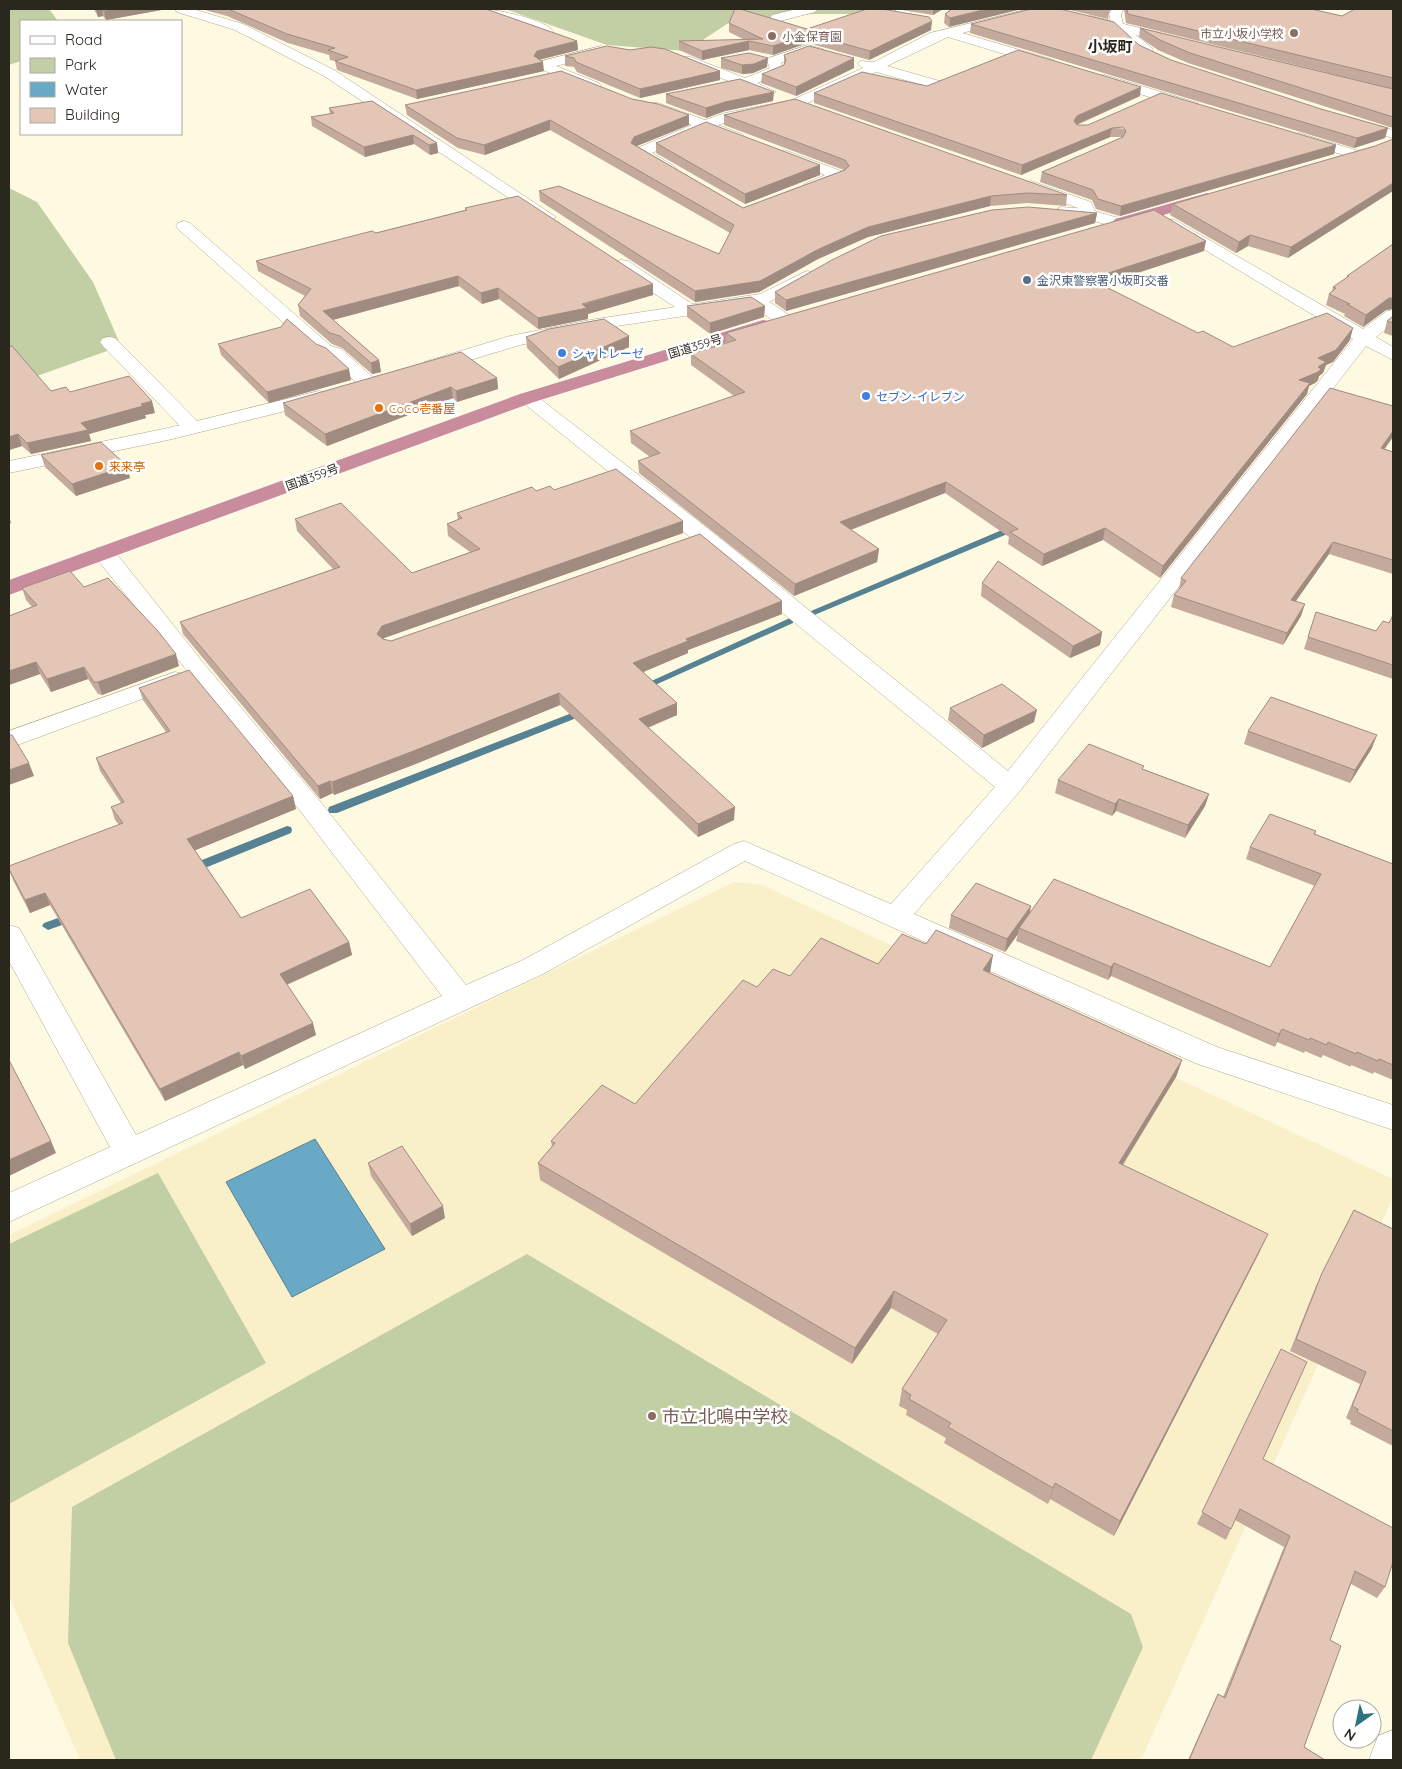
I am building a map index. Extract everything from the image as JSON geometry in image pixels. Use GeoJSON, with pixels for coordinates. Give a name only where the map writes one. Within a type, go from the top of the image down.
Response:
{"type":"FeatureCollection","features":[{"type":"Feature","properties":{"kind":"highway"},"geometry":{"type":"LineString","coordinates":[[1330,163],[1393,141]]}},
{"type":"Feature","properties":{"kind":"highway"},"geometry":{"type":"LineString","coordinates":[[1089,223],[1119,223],[1220,195]]}},
{"type":"Feature","properties":{"kind":"highway","name":"国道359号"},"geometry":{"type":"LineString","coordinates":[[9,588],[527,398],[802,313]]}},
{"type":"Feature","properties":{"kind":"street"},"geometry":{"type":"LineString","coordinates":[[183,9],[239,27],[329,73],[562,225]]}},
{"type":"Feature","properties":{"kind":"street"},"geometry":{"type":"LineString","coordinates":[[481,9],[508,16],[560,37]]}},
{"type":"Feature","properties":{"kind":"street"},"geometry":{"type":"LineString","coordinates":[[776,18],[811,9]]}},
{"type":"Feature","properties":{"kind":"street"},"geometry":{"type":"LineString","coordinates":[[1118,9],[1115,14],[1118,26],[1143,49],[1159,56]]}},
{"type":"Feature","properties":{"kind":"street"},"geometry":{"type":"LineString","coordinates":[[684,177],[640,152],[725,118],[796,103],[844,84],[934,36],[1047,10]]}},
{"type":"Feature","properties":{"kind":"street"},"geometry":{"type":"LineString","coordinates":[[884,11],[906,14]]}},
{"type":"Feature","properties":{"kind":"street"},"geometry":{"type":"LineString","coordinates":[[1081,18],[1194,45]]}},
{"type":"Feature","properties":{"kind":"street"},"geometry":{"type":"LineString","coordinates":[[933,21],[940,30],[1063,67]]}},
{"type":"Feature","properties":{"kind":"street"},"geometry":{"type":"LineString","coordinates":[[577,44],[611,49],[543,65],[604,90]]}},
{"type":"Feature","properties":{"kind":"street"},"geometry":{"type":"LineString","coordinates":[[758,57],[774,61],[808,49],[836,57]]}},
{"type":"Feature","properties":{"kind":"street"},"geometry":{"type":"LineString","coordinates":[[677,55],[700,66],[815,109]]}},
{"type":"Feature","properties":{"kind":"street"},"geometry":{"type":"LineString","coordinates":[[700,66],[725,61]]}},
{"type":"Feature","properties":{"kind":"street"},"geometry":{"type":"LineString","coordinates":[[715,88],[761,78],[777,70],[774,61]]}},
{"type":"Feature","properties":{"kind":"street"},"geometry":{"type":"LineString","coordinates":[[854,62],[938,85]]}},
{"type":"Feature","properties":{"kind":"street"},"geometry":{"type":"LineString","coordinates":[[537,79],[590,68]]}},
{"type":"Feature","properties":{"kind":"street"},"geometry":{"type":"LineString","coordinates":[[1091,75],[1205,109]]}},
{"type":"Feature","properties":{"kind":"street"},"geometry":{"type":"LineString","coordinates":[[1141,103],[1158,95]]}},
{"type":"Feature","properties":{"kind":"street"},"geometry":{"type":"LineString","coordinates":[[667,98],[638,104],[648,104],[750,142]]}},
{"type":"Feature","properties":{"kind":"street"},"geometry":{"type":"LineString","coordinates":[[390,113],[409,108]]}},
{"type":"Feature","properties":{"kind":"street"},"geometry":{"type":"LineString","coordinates":[[1341,120],[1393,134]]}},
{"type":"Feature","properties":{"kind":"street"},"geometry":{"type":"LineString","coordinates":[[1281,132],[1357,155]]}},
{"type":"Feature","properties":{"kind":"street"},"geometry":{"type":"LineString","coordinates":[[768,148],[840,175],[796,192]]}},
{"type":"Feature","properties":{"kind":"street"},"geometry":{"type":"LineString","coordinates":[[1039,175],[1022,182],[1085,205],[1089,223],[1044,212]]}},
{"type":"Feature","properties":{"kind":"street"},"geometry":{"type":"LineString","coordinates":[[1155,213],[1393,355]]}},
{"type":"Feature","properties":{"kind":"street"},"geometry":{"type":"LineString","coordinates":[[9,467],[282,408],[378,381],[318,344],[184,226]]}},
{"type":"Feature","properties":{"kind":"street"},"geometry":{"type":"LineString","coordinates":[[610,257],[692,310]]}},
{"type":"Feature","properties":{"kind":"street"},"geometry":{"type":"LineString","coordinates":[[412,371],[516,340],[590,325],[765,299],[825,265]]}},
{"type":"Feature","properties":{"kind":"street"},"geometry":{"type":"LineString","coordinates":[[756,301],[783,319]]}},
{"type":"Feature","properties":{"kind":"street"},"geometry":{"type":"LineString","coordinates":[[894,918],[1010,786],[1363,338],[1393,315]]}},
{"type":"Feature","properties":{"kind":"street"},"geometry":{"type":"LineString","coordinates":[[109,342],[193,428]]}},
{"type":"Feature","properties":{"kind":"street"},"geometry":{"type":"LineString","coordinates":[[527,398],[693,539],[1010,786]]}},
{"type":"Feature","properties":{"kind":"street"},"geometry":{"type":"LineString","coordinates":[[104,553],[197,670],[310,806],[460,999]]}},
{"type":"Feature","properties":{"kind":"street"},"geometry":{"type":"LineString","coordinates":[[9,740],[197,670]]}},
{"type":"Feature","properties":{"kind":"street"},"geometry":{"type":"LineString","coordinates":[[9,1208],[533,967],[744,850],[1206,1055],[1393,1118]]}},
{"type":"Feature","properties":{"kind":"street"},"geometry":{"type":"LineString","coordinates":[[9,935],[129,1152]]}},
{"type":"Feature","properties":{"kind":"street"},"geometry":{"type":"LineString","coordinates":[[1390,1760],[1393,1751]]}},
{"type":"Feature","properties":{"kind":"shaded area","name":"市立北鳴中学校"},"geometry":{"type":"Polygon","coordinates":[[[734,882],[762,885],[1393,1179],[1393,1197],[1141,1760],[80,1760],[9,1596],[9,1235],[734,882]]]}},
{"type":"Feature","properties":{"kind":"green space"},"geometry":{"type":"Polygon","coordinates":[[[9,9],[49,9],[57,20],[20,20],[20,61],[9,65],[9,9]]]}},
{"type":"Feature","properties":{"kind":"green space"},"geometry":{"type":"Polygon","coordinates":[[[505,9],[865,9],[860,14],[812,14],[730,22],[686,51],[607,45],[505,9]]]}},
{"type":"Feature","properties":{"kind":"green space"},"geometry":{"type":"Polygon","coordinates":[[[9,188],[37,202],[93,282],[121,346],[9,386],[9,188]]]}},
{"type":"Feature","properties":{"kind":"green space"},"geometry":{"type":"Polygon","coordinates":[[[158,1173],[266,1363],[9,1504],[9,1244],[158,1173]]]}},
{"type":"Feature","properties":{"kind":"green space"},"geometry":{"type":"Polygon","coordinates":[[[527,1254],[1131,1614],[1143,1647],[1091,1760],[116,1760],[68,1643],[72,1507],[527,1254]]]}},
{"type":"Feature","properties":{"kind":"water"},"geometry":{"type":"Polygon","coordinates":[[[315,1139],[385,1249],[292,1297],[226,1182],[315,1139]]]}},
{"type":"Feature","properties":{"kind":"building"},"geometry":{"type":"Polygon","coordinates":[[[228,9],[486,9],[577,41],[537,51],[534,56],[543,62],[416,90],[335,61],[348,57],[328,50],[335,48],[287,34],[228,9]]]}},
{"type":"Feature","properties":{"kind":"building"},"geometry":{"type":"Polygon","coordinates":[[[735,9],[807,29],[867,9],[882,9],[929,17],[932,21],[870,51],[809,34],[773,46],[749,41],[702,51],[679,41],[763,39],[729,23],[735,9]]]}},
{"type":"Feature","properties":{"kind":"building"},"geometry":{"type":"Polygon","coordinates":[[[952,9],[987,9],[950,18],[945,14],[952,9]]]}},
{"type":"Feature","properties":{"kind":"building"},"geometry":{"type":"Polygon","coordinates":[[[1031,9],[1060,9],[1114,22],[1139,45],[1171,60],[1321,109],[1388,128],[1357,138],[971,24],[1031,9]]]}},
{"type":"Feature","properties":{"kind":"building"},"geometry":{"type":"Polygon","coordinates":[[[1127,9],[1311,9],[1342,16],[1355,9],[1393,9],[1393,78],[1128,14],[1127,9]]]}},
{"type":"Feature","properties":{"kind":"building"},"geometry":{"type":"Polygon","coordinates":[[[1140,28],[1393,89],[1393,117],[1190,53],[1160,40],[1140,28]]]}},
{"type":"Feature","properties":{"kind":"building"},"geometry":{"type":"Polygon","coordinates":[[[607,46],[630,50],[651,47],[665,49],[720,71],[640,89],[576,62],[574,58],[565,56],[607,46]]]}},
{"type":"Feature","properties":{"kind":"building"},"geometry":{"type":"Polygon","coordinates":[[[809,46],[854,58],[796,87],[762,74],[784,65],[786,60],[784,55],[809,46]]]}},
{"type":"Feature","properties":{"kind":"building"},"geometry":{"type":"Polygon","coordinates":[[[1018,50],[1141,87],[1077,116],[1074,121],[1077,125],[1088,125],[1161,93],[1336,145],[1121,206],[1098,199],[1093,190],[1042,172],[1123,137],[1126,131],[1123,127],[1112,128],[1022,165],[814,93],[862,72],[927,86],[1018,50]]]}},
{"type":"Feature","properties":{"kind":"building"},"geometry":{"type":"Polygon","coordinates":[[[749,53],[768,58],[754,64],[742,65],[721,58],[749,53]]]}},
{"type":"Feature","properties":{"kind":"building"},"geometry":{"type":"Polygon","coordinates":[[[561,71],[632,99],[658,104],[689,115],[634,137],[631,143],[743,208],[845,170],[849,166],[845,160],[724,115],[795,99],[1067,195],[1028,193],[991,196],[868,227],[819,249],[760,281],[695,291],[539,191],[559,186],[719,254],[734,225],[550,120],[484,145],[457,138],[405,105],[561,71]]]}},
{"type":"Feature","properties":{"kind":"building"},"geometry":{"type":"Polygon","coordinates":[[[740,79],[774,92],[706,108],[666,94],[740,79]]]}},
{"type":"Feature","properties":{"kind":"building"},"geometry":{"type":"Polygon","coordinates":[[[372,101],[437,143],[429,145],[413,135],[364,147],[311,117],[334,113],[329,108],[372,101]]]}},
{"type":"Feature","properties":{"kind":"building"},"geometry":{"type":"Polygon","coordinates":[[[706,122],[820,165],[745,194],[656,143],[706,122]]]}},
{"type":"Feature","properties":{"kind":"building"},"geometry":{"type":"Polygon","coordinates":[[[1393,139],[1393,183],[1291,247],[1250,235],[1239,242],[1173,204],[1375,146],[1393,139]]]}},
{"type":"Feature","properties":{"kind":"building"},"geometry":{"type":"Polygon","coordinates":[[[518,196],[653,284],[582,304],[587,308],[538,318],[498,288],[481,293],[458,276],[323,311],[379,360],[371,363],[340,336],[330,333],[298,305],[311,289],[256,261],[372,231],[376,233],[467,210],[465,208],[518,196]]]}},
{"type":"Feature","properties":{"kind":"building"},"geometry":{"type":"Polygon","coordinates":[[[1028,207],[1097,213],[786,300],[775,292],[832,260],[881,236],[992,210],[1028,207]]]}},
{"type":"Feature","properties":{"kind":"building"},"geometry":{"type":"Polygon","coordinates":[[[1154,210],[1206,241],[1090,279],[1198,333],[1203,331],[1233,347],[1327,313],[1353,328],[1336,350],[1318,358],[1326,362],[1318,367],[1321,369],[1318,372],[1299,380],[1310,383],[1163,566],[1105,528],[1044,554],[1010,532],[1018,529],[946,482],[840,522],[879,549],[795,584],[638,461],[660,453],[630,431],[745,392],[691,354],[736,340],[726,333],[1154,210]]]}},
{"type":"Feature","properties":{"kind":"building"},"geometry":{"type":"Polygon","coordinates":[[[1393,244],[1393,298],[1389,298],[1366,315],[1347,304],[1350,304],[1329,294],[1336,288],[1333,287],[1349,276],[1347,276],[1393,244]]]}},
{"type":"Feature","properties":{"kind":"building"},"geometry":{"type":"Polygon","coordinates":[[[751,297],[765,306],[710,323],[687,306],[751,297]]]}},
{"type":"Feature","properties":{"kind":"building"},"geometry":{"type":"Polygon","coordinates":[[[1393,316],[1393,323],[1387,321],[1393,316]]]}},
{"type":"Feature","properties":{"kind":"building"},"geometry":{"type":"Polygon","coordinates":[[[287,319],[316,344],[326,348],[349,369],[267,392],[218,344],[281,327],[287,319]]]}},
{"type":"Feature","properties":{"kind":"building"},"geometry":{"type":"Polygon","coordinates":[[[604,319],[629,336],[558,367],[526,337],[549,329],[604,319]]]}},
{"type":"Feature","properties":{"kind":"building"},"geometry":{"type":"Polygon","coordinates":[[[9,346],[12,346],[51,391],[66,387],[70,392],[129,376],[152,401],[141,404],[143,406],[81,423],[88,430],[27,443],[18,434],[9,437],[9,346]]]}},
{"type":"Feature","properties":{"kind":"building"},"geometry":{"type":"Polygon","coordinates":[[[461,352],[497,378],[456,391],[451,387],[325,434],[283,403],[461,352]]]}},
{"type":"Feature","properties":{"kind":"building"},"geometry":{"type":"Polygon","coordinates":[[[1330,388],[1393,406],[1393,431],[1381,448],[1393,452],[1393,560],[1333,542],[1291,600],[1305,604],[1287,633],[1174,595],[1186,581],[1181,578],[1330,388]]]}},
{"type":"Feature","properties":{"kind":"building"},"geometry":{"type":"Polygon","coordinates":[[[101,442],[127,466],[72,484],[41,455],[101,442]]]}},
{"type":"Feature","properties":{"kind":"building"},"geometry":{"type":"Polygon","coordinates":[[[616,469],[683,521],[382,626],[377,634],[383,639],[391,641],[700,534],[782,601],[686,639],[688,641],[633,663],[677,703],[639,719],[735,807],[698,824],[559,693],[411,752],[318,786],[180,622],[340,567],[295,519],[341,503],[412,573],[480,549],[447,524],[462,518],[457,513],[532,487],[536,491],[550,486],[554,490],[616,469]]]}},
{"type":"Feature","properties":{"kind":"building"},"geometry":{"type":"Polygon","coordinates":[[[998,561],[1102,632],[1073,646],[982,583],[998,561]]]}},
{"type":"Feature","properties":{"kind":"building"},"geometry":{"type":"Polygon","coordinates":[[[70,571],[84,587],[108,578],[157,630],[176,654],[98,682],[94,682],[84,667],[47,679],[36,662],[9,671],[9,616],[37,605],[22,588],[70,571]]]}},
{"type":"Feature","properties":{"kind":"building"},"geometry":{"type":"Polygon","coordinates":[[[1316,612],[1376,631],[1383,621],[1389,623],[1393,615],[1393,665],[1308,637],[1316,612]]]}},
{"type":"Feature","properties":{"kind":"building"},"geometry":{"type":"Polygon","coordinates":[[[189,670],[293,796],[187,839],[241,918],[310,889],[349,942],[280,974],[313,1023],[241,1056],[239,1052],[160,1089],[45,893],[25,900],[9,866],[123,823],[111,807],[124,802],[96,758],[170,731],[139,688],[189,670]]]}},
{"type":"Feature","properties":{"kind":"building"},"geometry":{"type":"Polygon","coordinates":[[[1002,684],[1037,710],[984,735],[950,708],[1002,684]]]}},
{"type":"Feature","properties":{"kind":"building"},"geometry":{"type":"Polygon","coordinates":[[[1271,697],[1377,735],[1355,770],[1248,731],[1271,697]]]}},
{"type":"Feature","properties":{"kind":"building"},"geometry":{"type":"Polygon","coordinates":[[[9,735],[12,735],[29,763],[9,770],[9,735]]]}},
{"type":"Feature","properties":{"kind":"building"},"geometry":{"type":"Polygon","coordinates":[[[1089,744],[1144,766],[1142,769],[1209,794],[1188,825],[1119,799],[1115,804],[1058,780],[1089,744]]]}},
{"type":"Feature","properties":{"kind":"building"},"geometry":{"type":"Polygon","coordinates":[[[1270,814],[1316,831],[1314,834],[1393,864],[1393,1065],[1357,1052],[1356,1054],[1328,1042],[1327,1045],[1310,1038],[1309,1040],[1282,1029],[1279,1034],[1114,963],[1111,967],[1019,928],[1054,879],[1270,967],[1321,874],[1250,847],[1270,814]]]}},
{"type":"Feature","properties":{"kind":"building"},"geometry":{"type":"Polygon","coordinates":[[[976,883],[1031,906],[1007,939],[951,915],[976,883]]]}},
{"type":"Feature","properties":{"kind":"building"},"geometry":{"type":"Polygon","coordinates":[[[936,930],[993,955],[983,970],[1182,1060],[1119,1163],[1268,1234],[1120,1521],[1055,1483],[1053,1488],[948,1427],[951,1423],[909,1399],[911,1395],[902,1389],[947,1320],[894,1291],[855,1348],[538,1163],[555,1143],[551,1141],[602,1085],[635,1104],[743,980],[757,987],[773,969],[790,976],[821,938],[878,964],[902,934],[926,944],[936,930]]]}},
{"type":"Feature","properties":{"kind":"building"},"geometry":{"type":"Polygon","coordinates":[[[9,1060],[51,1141],[9,1160],[9,1060]]]}},
{"type":"Feature","properties":{"kind":"building"},"geometry":{"type":"Polygon","coordinates":[[[402,1146],[443,1206],[410,1224],[368,1163],[402,1146]]]}},
{"type":"Feature","properties":{"kind":"building"},"geometry":{"type":"Polygon","coordinates":[[[1354,1210],[1393,1229],[1393,1431],[1357,1412],[1358,1409],[1352,1406],[1366,1372],[1296,1339],[1322,1273],[1354,1210]]]}},
{"type":"Feature","properties":{"kind":"building"},"geometry":{"type":"Polygon","coordinates":[[[1281,1349],[1307,1362],[1263,1459],[1393,1528],[1393,1562],[1385,1587],[1355,1571],[1330,1640],[1341,1646],[1304,1747],[1325,1760],[1189,1760],[1218,1694],[1225,1698],[1290,1536],[1240,1509],[1231,1529],[1202,1512],[1281,1349]]]}},
{"type":"Feature","properties":{"kind":"waterway"},"geometry":{"type":"LineString","coordinates":[[809,614],[1016,527]]}},
{"type":"Feature","properties":{"kind":"waterway"},"geometry":{"type":"LineString","coordinates":[[641,688],[790,621]]}},
{"type":"Feature","properties":{"kind":"waterway"},"geometry":{"type":"LineString","coordinates":[[333,810],[585,711]]}},
{"type":"Feature","properties":{"kind":"waterway"},"geometry":{"type":"LineString","coordinates":[[191,869],[287,830]]}},
{"type":"Feature","properties":{"kind":"waterway"},"geometry":{"type":"LineString","coordinates":[[48,926],[72,917]]}},
{"type":"Feature","properties":{"kind":"place","name":"市立小坂小学校"},"geometry":{"type":"Point","coordinates":[1294,33]}},
{"type":"Feature","properties":{"kind":"place","name":"小金保育園"},"geometry":{"type":"Point","coordinates":[772,36]}},
{"type":"Feature","properties":{"kind":"place","name":"金沢東警察署小坂町交番"},"geometry":{"type":"Point","coordinates":[1027,280]}},
{"type":"Feature","properties":{"kind":"place","name":"シャトレーゼ"},"geometry":{"type":"Point","coordinates":[562,353]}},
{"type":"Feature","properties":{"kind":"place","name":"セブン-イレブン"},"geometry":{"type":"Point","coordinates":[866,396]}},
{"type":"Feature","properties":{"kind":"place","name":"CoCo壱番屋"},"geometry":{"type":"Point","coordinates":[379,408]}},
{"type":"Feature","properties":{"kind":"place","name":"来来亭"},"geometry":{"type":"Point","coordinates":[99,466]}},
{"type":"Feature","properties":{"kind":"place","name":"市立北鳴中学校"},"geometry":{"type":"Point","coordinates":[652,1416]}},
{"type":"Feature","properties":{"kind":"district","name":"小坂町"},"geometry":{"type":"Point","coordinates":[1110,46]}}]}
